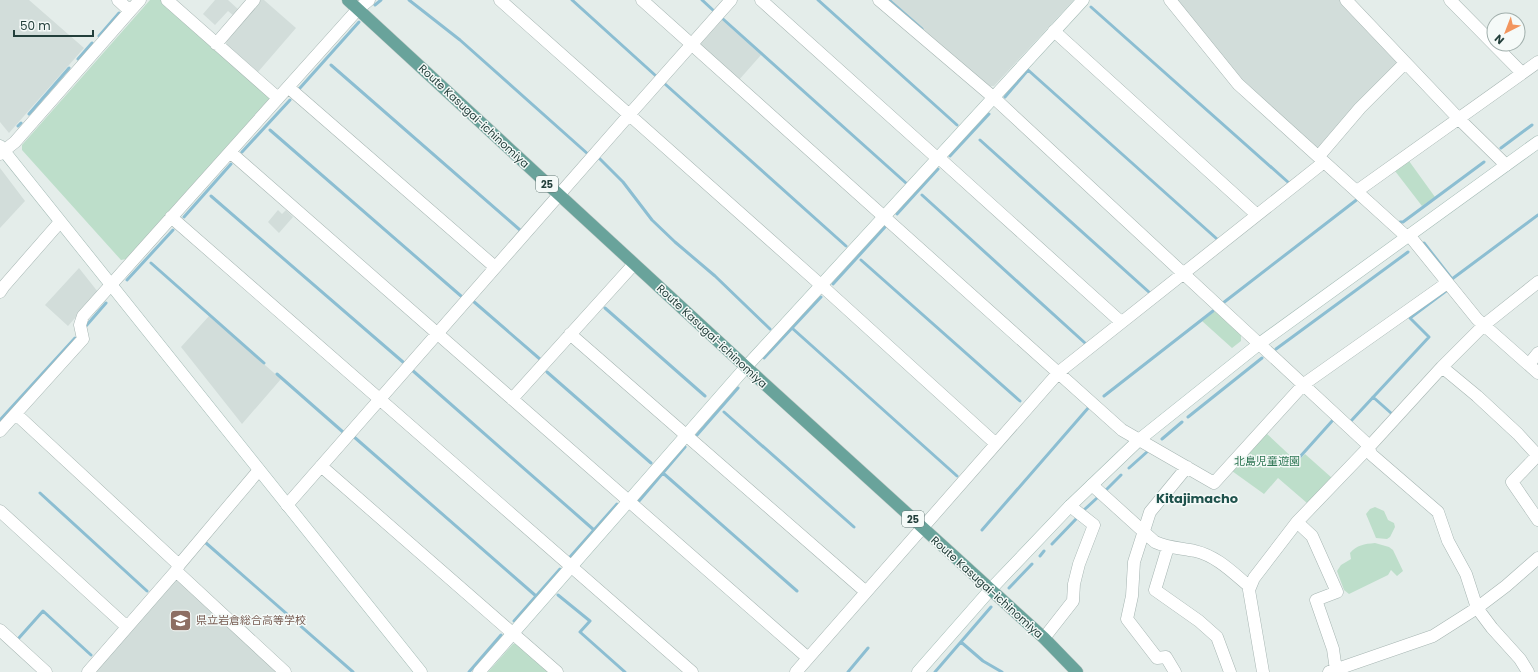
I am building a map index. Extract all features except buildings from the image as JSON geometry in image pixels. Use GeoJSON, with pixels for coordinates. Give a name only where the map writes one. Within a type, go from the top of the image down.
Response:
{"type":"FeatureCollection","features":[{"type":"Feature","properties":{"kind":"main road","name":"Route Kasugai-ichinomiya"},"geometry":{"type":"LineString","coordinates":[[348,0],[746,368],[1044,638],[1073,670]]}},
{"type":"Feature","properties":{"kind":"street"},"geometry":{"type":"LineString","coordinates":[[118,0],[130,11]]}},
{"type":"Feature","properties":{"kind":"street"},"geometry":{"type":"LineString","coordinates":[[140,0],[15,142],[1,150],[421,672]]}},
{"type":"Feature","properties":{"kind":"street"},"geometry":{"type":"LineString","coordinates":[[167,0],[278,98]]}},
{"type":"Feature","properties":{"kind":"street"},"geometry":{"type":"LineString","coordinates":[[216,44],[254,0]]}},
{"type":"Feature","properties":{"kind":"street"},"geometry":{"type":"LineString","coordinates":[[0,431],[83,339],[80,325],[83,316],[358,9],[369,0]]}},
{"type":"Feature","properties":{"kind":"street"},"geometry":{"type":"LineString","coordinates":[[500,0],[822,286],[995,443]]}},
{"type":"Feature","properties":{"kind":"street"},"geometry":{"type":"LineString","coordinates":[[642,0],[885,216],[1122,430],[1214,483],[1304,384],[1448,283]]}},
{"type":"Feature","properties":{"kind":"street"},"geometry":{"type":"LineString","coordinates":[[287,505],[731,0]]}},
{"type":"Feature","properties":{"kind":"street"},"geometry":{"type":"LineString","coordinates":[[761,0],[1121,322]]}},
{"type":"Feature","properties":{"kind":"street"},"geometry":{"type":"LineString","coordinates":[[879,0],[993,97],[1304,384],[1365,442],[1372,455],[1438,512],[1448,541],[1466,574],[1477,608],[1492,628],[1520,659],[1528,672]]}},
{"type":"Feature","properties":{"kind":"street"},"geometry":{"type":"LineString","coordinates":[[478,672],[746,368],[1083,0]]}},
{"type":"Feature","properties":{"kind":"street"},"geometry":{"type":"LineString","coordinates":[[1170,0],[1238,84],[1408,236],[1477,319],[1538,373]]}},
{"type":"Feature","properties":{"kind":"street"},"geometry":{"type":"LineString","coordinates":[[1346,0],[1506,165]]}},
{"type":"Feature","properties":{"kind":"street"},"geometry":{"type":"LineString","coordinates":[[1450,0],[1522,73]]}},
{"type":"Feature","properties":{"kind":"street"},"geometry":{"type":"LineString","coordinates":[[1054,31],[1256,214]]}},
{"type":"Feature","properties":{"kind":"street"},"geometry":{"type":"LineString","coordinates":[[796,672],[995,443],[1059,372],[1256,214],[1321,159],[1360,108],[1405,62]]}},
{"type":"Feature","properties":{"kind":"street"},"geometry":{"type":"LineString","coordinates":[[1357,191],[1538,62]]}},
{"type":"Feature","properties":{"kind":"street"},"geometry":{"type":"LineString","coordinates":[[288,87],[495,267]]}},
{"type":"Feature","properties":{"kind":"street"},"geometry":{"type":"LineString","coordinates":[[918,672],[990,590],[1070,506],[1140,439],[1259,344],[1538,142]]}},
{"type":"Feature","properties":{"kind":"street"},"geometry":{"type":"LineString","coordinates":[[230,152],[808,658]]}},
{"type":"Feature","properties":{"kind":"street"},"geometry":{"type":"LineString","coordinates":[[171,217],[692,672]]}},
{"type":"Feature","properties":{"kind":"street"},"geometry":{"type":"LineString","coordinates":[[0,292],[60,222]]}},
{"type":"Feature","properties":{"kind":"street"},"geometry":{"type":"LineString","coordinates":[[512,399],[634,264]]}},
{"type":"Feature","properties":{"kind":"street"},"geometry":{"type":"LineString","coordinates":[[1261,671],[1249,590],[1254,578],[1297,522],[1442,368],[1484,325],[1536,287]]}},
{"type":"Feature","properties":{"kind":"street"},"geometry":{"type":"LineString","coordinates":[[570,334],[866,592]]}},
{"type":"Feature","properties":{"kind":"street"},"geometry":{"type":"LineString","coordinates":[[1529,364],[1538,353]]}},
{"type":"Feature","properties":{"kind":"street"},"geometry":{"type":"LineString","coordinates":[[1442,368],[1477,396],[1518,434],[1538,456],[1512,482],[1538,520]]}},
{"type":"Feature","properties":{"kind":"street"},"geometry":{"type":"LineString","coordinates":[[16,414],[285,672]]}},
{"type":"Feature","properties":{"kind":"street"},"geometry":{"type":"LineString","coordinates":[[321,466],[557,672]]}},
{"type":"Feature","properties":{"kind":"street"},"geometry":{"type":"LineString","coordinates":[[1175,672],[1166,657],[1157,658],[1127,619],[1132,596],[1134,562],[1150,512],[1187,467]]}},
{"type":"Feature","properties":{"kind":"street"},"geometry":{"type":"LineString","coordinates":[[88,672],[178,568],[259,470]]}},
{"type":"Feature","properties":{"kind":"street"},"geometry":{"type":"LineString","coordinates":[[1092,485],[1155,542],[1168,547],[1197,551],[1219,561],[1250,587]]}},
{"type":"Feature","properties":{"kind":"street"},"geometry":{"type":"LineString","coordinates":[[1044,638],[1073,601],[1074,584],[1079,564],[1094,525],[1070,506]]}},
{"type":"Feature","properties":{"kind":"street"},"geometry":{"type":"LineString","coordinates":[[0,511],[127,627]]}},
{"type":"Feature","properties":{"kind":"street"},"geometry":{"type":"LineString","coordinates":[[1297,522],[1312,536],[1337,592],[1316,600],[1333,649],[1332,671],[1363,667],[1434,636],[1477,608],[1514,580],[1538,558]]}},
{"type":"Feature","properties":{"kind":"street"},"geometry":{"type":"LineString","coordinates":[[1168,547],[1155,590],[1199,621],[1217,637],[1230,672]]}},
{"type":"Feature","properties":{"kind":"street"},"geometry":{"type":"LineString","coordinates":[[0,630],[46,672]]}},
{"type":"Feature","properties":{"kind":"shaded area"},"geometry":{"type":"Polygon","coordinates":[[[0,0],[29,0],[84,48],[9,133],[0,122],[0,0]]]}},
{"type":"Feature","properties":{"kind":"shaded area"},"geometry":{"type":"Polygon","coordinates":[[[215,0],[228,0],[239,10],[234,16],[228,11],[215,25],[203,14],[215,0]]]}},
{"type":"Feature","properties":{"kind":"shaded area"},"geometry":{"type":"Polygon","coordinates":[[[261,0],[264,0],[296,28],[258,72],[226,44],[227,39],[261,0]]]}},
{"type":"Feature","properties":{"kind":"shaded area"},"geometry":{"type":"Polygon","coordinates":[[[889,0],[1074,0],[994,86],[988,86],[889,0]]]}},
{"type":"Feature","properties":{"kind":"shaded area"},"geometry":{"type":"Polygon","coordinates":[[[1175,0],[1344,0],[1400,58],[1398,66],[1322,149],[1317,149],[1241,80],[1175,0]]]}},
{"type":"Feature","properties":{"kind":"shaded area"},"geometry":{"type":"Polygon","coordinates":[[[721,19],[761,55],[738,81],[700,46],[700,42],[721,19]]]}},
{"type":"Feature","properties":{"kind":"shaded area"},"geometry":{"type":"Polygon","coordinates":[[[0,168],[25,201],[0,228],[0,168]]]}},
{"type":"Feature","properties":{"kind":"shaded area"},"geometry":{"type":"Polygon","coordinates":[[[278,210],[282,214],[286,210],[293,217],[279,233],[268,222],[278,210]]]}},
{"type":"Feature","properties":{"kind":"shaded area"},"geometry":{"type":"Polygon","coordinates":[[[79,268],[98,292],[68,326],[45,305],[79,268]]]}},
{"type":"Feature","properties":{"kind":"shaded area"},"geometry":{"type":"Polygon","coordinates":[[[209,316],[281,379],[242,424],[181,347],[209,316]]]}},
{"type":"Feature","properties":{"kind":"shaded area","name":"県立岩倉総合高等学校"},"geometry":{"type":"Polygon","coordinates":[[[175,579],[179,579],[280,672],[95,672],[175,579]]]}},
{"type":"Feature","properties":{"kind":"green space"},"geometry":{"type":"Polygon","coordinates":[[[150,0],[161,0],[270,98],[126,259],[121,260],[22,150],[22,145],[150,0]]]}},
{"type":"Feature","properties":{"kind":"green space"},"geometry":{"type":"Polygon","coordinates":[[[1409,161],[1435,197],[1422,206],[1395,171],[1409,161]]]}},
{"type":"Feature","properties":{"kind":"green space"},"geometry":{"type":"Polygon","coordinates":[[[1215,311],[1241,335],[1241,341],[1232,348],[1202,321],[1215,311]]]}},
{"type":"Feature","properties":{"kind":"green space","name":"北島児童遊園"},"geometry":{"type":"Polygon","coordinates":[[[1266,433],[1297,462],[1305,454],[1332,478],[1307,503],[1278,478],[1264,494],[1232,471],[1266,433]]]}},
{"type":"Feature","properties":{"kind":"green space"},"geometry":{"type":"Polygon","coordinates":[[[1375,507],[1384,511],[1388,520],[1394,523],[1395,527],[1390,537],[1387,539],[1376,538],[1366,514],[1370,509],[1375,507]]]}},
{"type":"Feature","properties":{"kind":"green space"},"geometry":{"type":"Polygon","coordinates":[[[1375,543],[1389,547],[1393,550],[1403,571],[1397,576],[1391,570],[1388,575],[1349,594],[1344,590],[1337,571],[1341,565],[1351,559],[1350,553],[1355,548],[1364,544],[1375,543]]]}},
{"type":"Feature","properties":{"kind":"green space"},"geometry":{"type":"Polygon","coordinates":[[[519,643],[552,672],[488,672],[513,644],[519,643]]]}},
{"type":"Feature","properties":{"kind":"waterway"},"geometry":{"type":"LineString","coordinates":[[375,5],[381,0]]}},
{"type":"Feature","properties":{"kind":"waterway"},"geometry":{"type":"LineString","coordinates":[[409,0],[460,40],[589,155]]}},
{"type":"Feature","properties":{"kind":"waterway"},"geometry":{"type":"LineString","coordinates":[[572,0],[656,76]]}},
{"type":"Feature","properties":{"kind":"waterway"},"geometry":{"type":"LineString","coordinates":[[702,0],[714,11]]}},
{"type":"Feature","properties":{"kind":"waterway"},"geometry":{"type":"LineString","coordinates":[[818,0],[957,125]]}},
{"type":"Feature","properties":{"kind":"waterway"},"geometry":{"type":"LineString","coordinates":[[889,0],[922,29]]}},
{"type":"Feature","properties":{"kind":"waterway"},"geometry":{"type":"LineString","coordinates":[[1091,7],[1289,183]]}},
{"type":"Feature","properties":{"kind":"waterway"},"geometry":{"type":"LineString","coordinates":[[99,36],[119,13]]}},
{"type":"Feature","properties":{"kind":"waterway"},"geometry":{"type":"LineString","coordinates":[[723,19],[906,183]]}},
{"type":"Feature","properties":{"kind":"waterway"},"geometry":{"type":"LineString","coordinates":[[300,88],[359,22]]}},
{"type":"Feature","properties":{"kind":"waterway"},"geometry":{"type":"LineString","coordinates":[[78,59],[92,43]]}},
{"type":"Feature","properties":{"kind":"waterway"},"geometry":{"type":"LineString","coordinates":[[331,65],[520,230]]}},
{"type":"Feature","properties":{"kind":"waterway"},"geometry":{"type":"LineString","coordinates":[[29,114],[69,68]]}},
{"type":"Feature","properties":{"kind":"waterway"},"geometry":{"type":"LineString","coordinates":[[1005,97],[1028,70],[1217,239]]}},
{"type":"Feature","properties":{"kind":"waterway"},"geometry":{"type":"LineString","coordinates":[[665,84],[846,246]]}},
{"type":"Feature","properties":{"kind":"waterway"},"geometry":{"type":"LineString","coordinates":[[242,152],[290,100]]}},
{"type":"Feature","properties":{"kind":"waterway"},"geometry":{"type":"LineString","coordinates":[[950,156],[989,114]]}},
{"type":"Feature","properties":{"kind":"waterway"},"geometry":{"type":"LineString","coordinates":[[18,126],[21,123]]}},
{"type":"Feature","properties":{"kind":"waterway"},"geometry":{"type":"LineString","coordinates":[[1501,148],[1532,125]]}},
{"type":"Feature","properties":{"kind":"waterway"},"geometry":{"type":"LineString","coordinates":[[270,130],[461,296]]}},
{"type":"Feature","properties":{"kind":"waterway"},"geometry":{"type":"LineString","coordinates":[[980,140],[1150,293]]}},
{"type":"Feature","properties":{"kind":"waterway"},"geometry":{"type":"LineString","coordinates":[[598,157],[623,182],[652,220],[715,276],[770,329]]}},
{"type":"Feature","properties":{"kind":"waterway"},"geometry":{"type":"LineString","coordinates":[[1400,222],[1403,222],[1484,162]]}},
{"type":"Feature","properties":{"kind":"waterway"},"geometry":{"type":"LineString","coordinates":[[184,217],[231,164]]}},
{"type":"Feature","properties":{"kind":"waterway"},"geometry":{"type":"LineString","coordinates":[[897,214],[938,169]]}},
{"type":"Feature","properties":{"kind":"waterway"},"geometry":{"type":"LineString","coordinates":[[922,195],[1085,343]]}},
{"type":"Feature","properties":{"kind":"waterway"},"geometry":{"type":"LineString","coordinates":[[211,196],[403,362]]}},
{"type":"Feature","properties":{"kind":"waterway"},"geometry":{"type":"LineString","coordinates":[[1223,303],[1359,198]]}},
{"type":"Feature","properties":{"kind":"waterway"},"geometry":{"type":"LineString","coordinates":[[1424,243],[1452,279],[1538,215]]}},
{"type":"Feature","properties":{"kind":"waterway"},"geometry":{"type":"LineString","coordinates":[[833,284],[885,227]]}},
{"type":"Feature","properties":{"kind":"waterway"},"geometry":{"type":"LineString","coordinates":[[127,280],[173,230]]}},
{"type":"Feature","properties":{"kind":"waterway"},"geometry":{"type":"LineString","coordinates":[[1276,349],[1408,252]]}},
{"type":"Feature","properties":{"kind":"waterway"},"geometry":{"type":"LineString","coordinates":[[861,260],[1020,401]]}},
{"type":"Feature","properties":{"kind":"waterway"},"geometry":{"type":"LineString","coordinates":[[151,263],[264,363]]}},
{"type":"Feature","properties":{"kind":"waterway"},"geometry":{"type":"LineString","coordinates":[[1351,421],[1429,337],[1410,318],[1446,291]]}},
{"type":"Feature","properties":{"kind":"waterway"},"geometry":{"type":"LineString","coordinates":[[764,358],[821,297]]}},
{"type":"Feature","properties":{"kind":"waterway"},"geometry":{"type":"LineString","coordinates":[[473,301],[541,360]]}},
{"type":"Feature","properties":{"kind":"waterway"},"geometry":{"type":"LineString","coordinates":[[86,326],[106,303]]}},
{"type":"Feature","properties":{"kind":"waterway"},"geometry":{"type":"LineString","coordinates":[[605,308],[705,396]]}},
{"type":"Feature","properties":{"kind":"waterway"},"geometry":{"type":"LineString","coordinates":[[1104,396],[1213,311]]}},
{"type":"Feature","properties":{"kind":"waterway"},"geometry":{"type":"LineString","coordinates":[[792,328],[957,476]]}},
{"type":"Feature","properties":{"kind":"waterway"},"geometry":{"type":"LineString","coordinates":[[0,420],[75,338]]}},
{"type":"Feature","properties":{"kind":"waterway"},"geometry":{"type":"LineString","coordinates":[[1188,417],[1262,358]]}},
{"type":"Feature","properties":{"kind":"waterway"},"geometry":{"type":"LineString","coordinates":[[412,370],[594,530]]}},
{"type":"Feature","properties":{"kind":"waterway"},"geometry":{"type":"LineString","coordinates":[[547,372],[651,463]]}},
{"type":"Feature","properties":{"kind":"waterway"},"geometry":{"type":"LineString","coordinates":[[277,374],[343,432]]}},
{"type":"Feature","properties":{"kind":"waterway"},"geometry":{"type":"LineString","coordinates":[[697,435],[738,388]]}},
{"type":"Feature","properties":{"kind":"waterway"},"geometry":{"type":"LineString","coordinates":[[1373,397],[1391,413]]}},
{"type":"Feature","properties":{"kind":"waterway"},"geometry":{"type":"LineString","coordinates":[[982,530],[1089,407]]}},
{"type":"Feature","properties":{"kind":"waterway"},"geometry":{"type":"LineString","coordinates":[[724,412],[854,527]]}},
{"type":"Feature","properties":{"kind":"waterway"},"geometry":{"type":"LineString","coordinates":[[1298,459],[1333,420]]}},
{"type":"Feature","properties":{"kind":"waterway"},"geometry":{"type":"LineString","coordinates":[[1162,439],[1182,422]]}},
{"type":"Feature","properties":{"kind":"waterway"},"geometry":{"type":"LineString","coordinates":[[353,436],[536,596]]}},
{"type":"Feature","properties":{"kind":"waterway"},"geometry":{"type":"LineString","coordinates":[[639,501],[685,447]]}},
{"type":"Feature","properties":{"kind":"waterway"},"geometry":{"type":"LineString","coordinates":[[1129,468],[1148,451]]}},
{"type":"Feature","properties":{"kind":"waterway"},"geometry":{"type":"LineString","coordinates":[[663,473],[797,591]]}},
{"type":"Feature","properties":{"kind":"waterway"},"geometry":{"type":"LineString","coordinates":[[1105,491],[1121,475]]}},
{"type":"Feature","properties":{"kind":"waterway"},"geometry":{"type":"LineString","coordinates":[[40,493],[147,591]]}},
{"type":"Feature","properties":{"kind":"waterway"},"geometry":{"type":"LineString","coordinates":[[1085,509],[1097,498]]}},
{"type":"Feature","properties":{"kind":"waterway"},"geometry":{"type":"LineString","coordinates":[[570,557],[617,504]]}},
{"type":"Feature","properties":{"kind":"waterway"},"geometry":{"type":"LineString","coordinates":[[1052,544],[1076,519]]}},
{"type":"Feature","properties":{"kind":"waterway"},"geometry":{"type":"LineString","coordinates":[[206,543],[353,672]]}},
{"type":"Feature","properties":{"kind":"waterway"},"geometry":{"type":"LineString","coordinates":[[1040,556],[1044,551]]}},
{"type":"Feature","properties":{"kind":"waterway"},"geometry":{"type":"LineString","coordinates":[[1009,588],[1032,564]]}},
{"type":"Feature","properties":{"kind":"waterway"},"geometry":{"type":"LineString","coordinates":[[514,621],[560,569]]}},
{"type":"Feature","properties":{"kind":"waterway"},"geometry":{"type":"LineString","coordinates":[[558,595],[590,621],[580,632],[625,672]]}},
{"type":"Feature","properties":{"kind":"waterway"},"geometry":{"type":"LineString","coordinates":[[935,672],[991,607]]}},
{"type":"Feature","properties":{"kind":"waterway"},"geometry":{"type":"LineString","coordinates":[[18,639],[43,611],[91,655]]}},
{"type":"Feature","properties":{"kind":"waterway"},"geometry":{"type":"LineString","coordinates":[[469,672],[501,635]]}},
{"type":"Feature","properties":{"kind":"waterway"},"geometry":{"type":"LineString","coordinates":[[961,642],[983,661],[1002,672]]}},
{"type":"Feature","properties":{"kind":"waterway"},"geometry":{"type":"LineString","coordinates":[[848,672],[868,648]]}},
{"type":"Feature","properties":{"kind":"place","name":"県立岩倉総合高等学校"},"geometry":{"type":"Point","coordinates":[181,620]}},
{"type":"Feature","properties":{"kind":"district","name":"Kitajimacho"},"geometry":{"type":"Point","coordinates":[1197,498]}}]}
